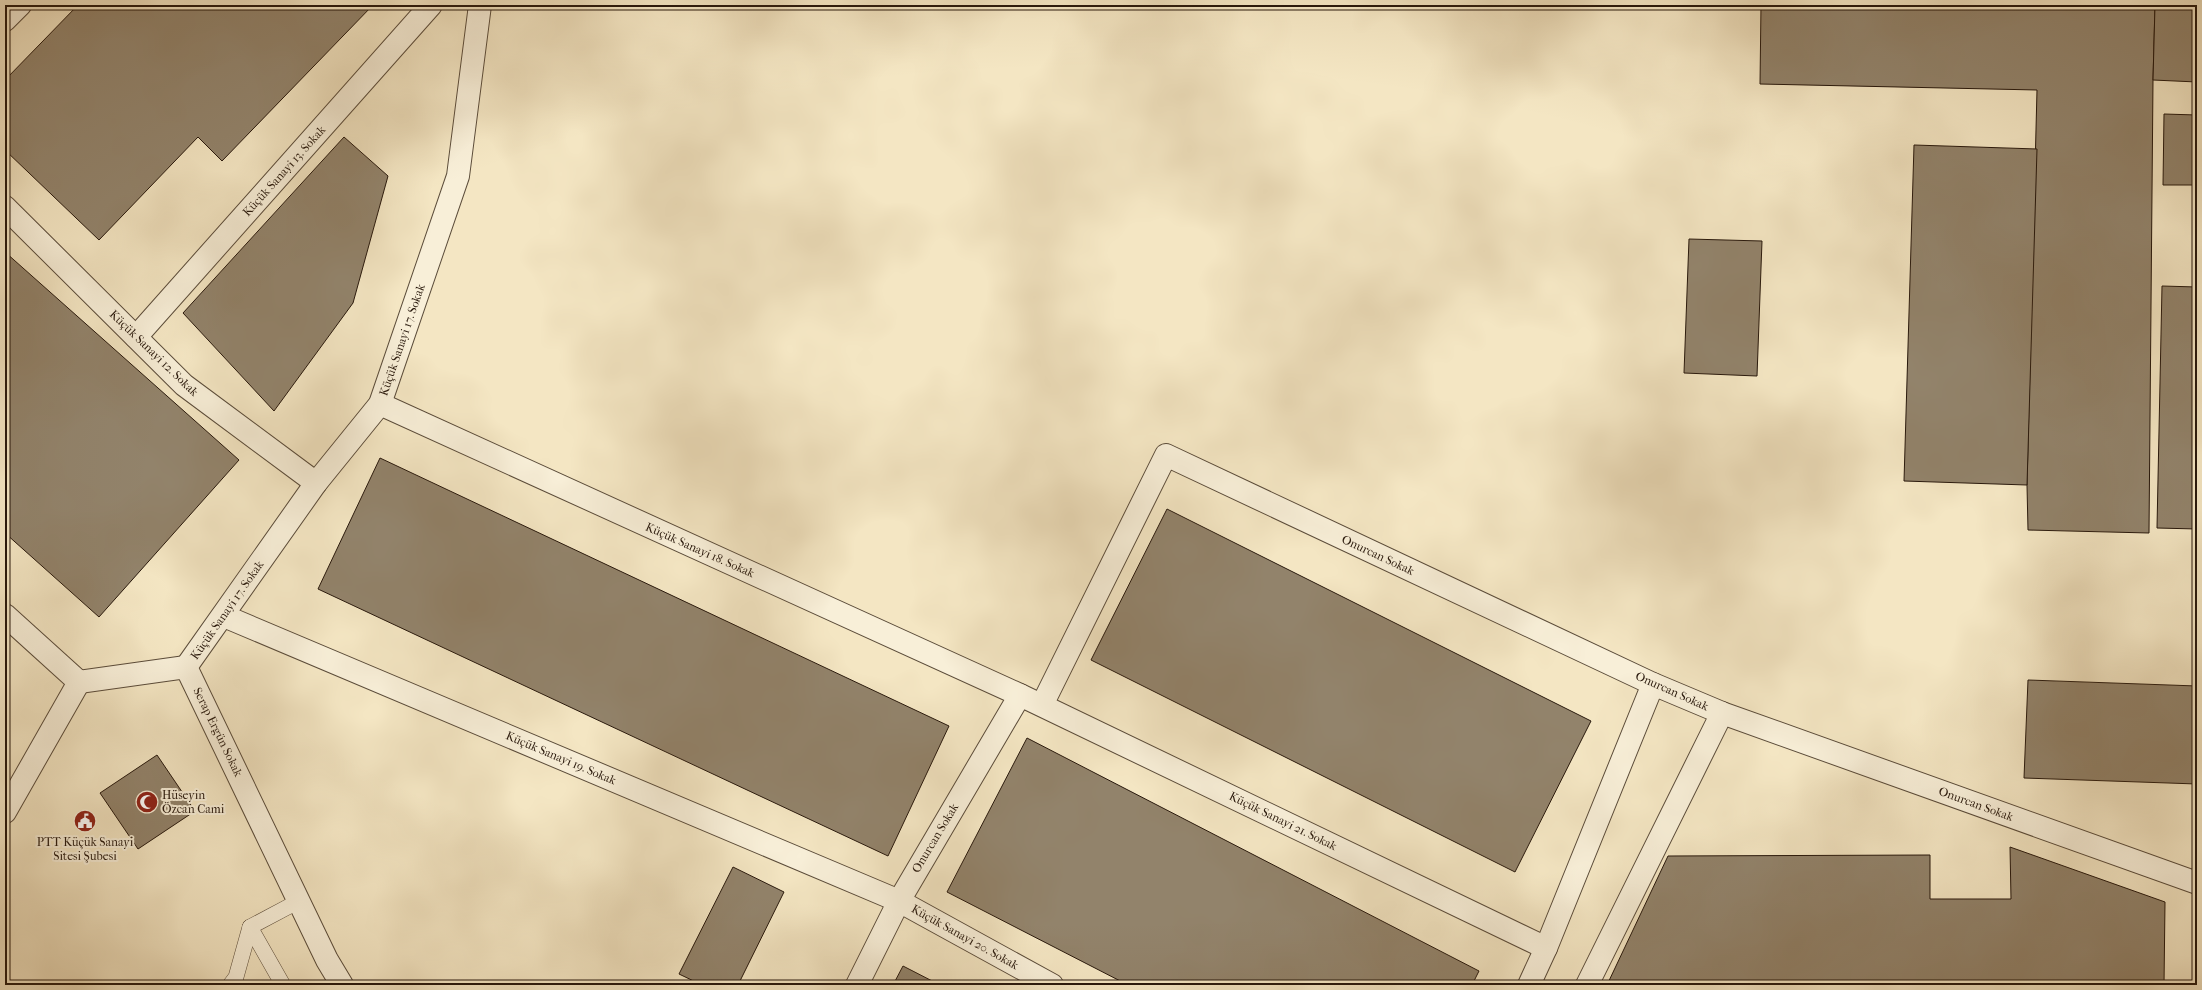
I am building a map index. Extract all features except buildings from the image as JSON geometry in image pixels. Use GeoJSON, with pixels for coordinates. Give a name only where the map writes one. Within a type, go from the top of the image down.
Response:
{"type":"FeatureCollection","features":[{"type":"Feature","properties":{"kind":"street"},"geometry":{"type":"LineString","coordinates":[[5,20],[20,5]]}},
{"type":"Feature","properties":{"kind":"street","name":"Küçük Sanayi 13. Sokak"},"geometry":{"type":"LineString","coordinates":[[136,337],[431,5]]}},
{"type":"Feature","properties":{"kind":"street","name":"Küçük Sanayi 17. Sokak"},"geometry":{"type":"LineString","coordinates":[[186,667],[224,616],[316,484],[380,404],[458,176],[480,5]]}},
{"type":"Feature","properties":{"kind":"street","name":"Küçük Sanayi 12. Sokak"},"geometry":{"type":"LineString","coordinates":[[5,207],[184,385],[316,484]]}},
{"type":"Feature","properties":{"kind":"street","name":"Küçük Sanayi 18. Sokak"},"geometry":{"type":"LineString","coordinates":[[380,404],[1020,695]]}},
{"type":"Feature","properties":{"kind":"street","name":"Onurcan Sokak"},"geometry":{"type":"LineString","coordinates":[[1042,705],[1166,455],[1653,684],[1722,713],[2197,883]]}},
{"type":"Feature","properties":{"kind":"street"},"geometry":{"type":"LineString","coordinates":[[5,615],[79,682]]}},
{"type":"Feature","properties":{"kind":"street","name":"Küçük Sanayi 19. Sokak"},"geometry":{"type":"LineString","coordinates":[[224,616],[898,900]]}},
{"type":"Feature","properties":{"kind":"street"},"geometry":{"type":"LineString","coordinates":[[79,682],[186,667]]}},
{"type":"Feature","properties":{"kind":"street","name":"Serap Ergün Sokak"},"geometry":{"type":"LineString","coordinates":[[186,667],[298,900],[342,985]]}},
{"type":"Feature","properties":{"kind":"street"},"geometry":{"type":"LineString","coordinates":[[5,812],[79,682]]}},
{"type":"Feature","properties":{"kind":"street"},"geometry":{"type":"LineString","coordinates":[[1529,985],[1546,948],[1653,684]]}},
{"type":"Feature","properties":{"kind":"street","name":"Küçük Sanayi 21. Sokak"},"geometry":{"type":"LineString","coordinates":[[1020,695],[1546,948]]}},
{"type":"Feature","properties":{"kind":"street","name":"Onurcan Sokak"},"geometry":{"type":"LineString","coordinates":[[857,985],[898,900],[1020,695]]}},
{"type":"Feature","properties":{"kind":"street"},"geometry":{"type":"LineString","coordinates":[[1587,985],[1722,713]]}},
{"type":"Feature","properties":{"kind":"street","name":"Küçük Sanayi 20. Sokak"},"geometry":{"type":"LineString","coordinates":[[898,900],[1052,985]]}},
{"type":"Feature","properties":{"kind":"lane"},"geometry":{"type":"LineString","coordinates":[[230,985],[236,977],[250,927],[298,900]]}},
{"type":"Feature","properties":{"kind":"lane"},"geometry":{"type":"LineString","coordinates":[[250,927],[284,985]]}},
{"type":"Feature","properties":{"kind":"place","name":"Hüseyin Özcan Cami"},"geometry":{"type":"Point","coordinates":[147,802]}},
{"type":"Feature","properties":{"kind":"place","name":"PTT Küçük Sanayi Sitesi Şubesi"},"geometry":{"type":"Point","coordinates":[85,821]}}]}
